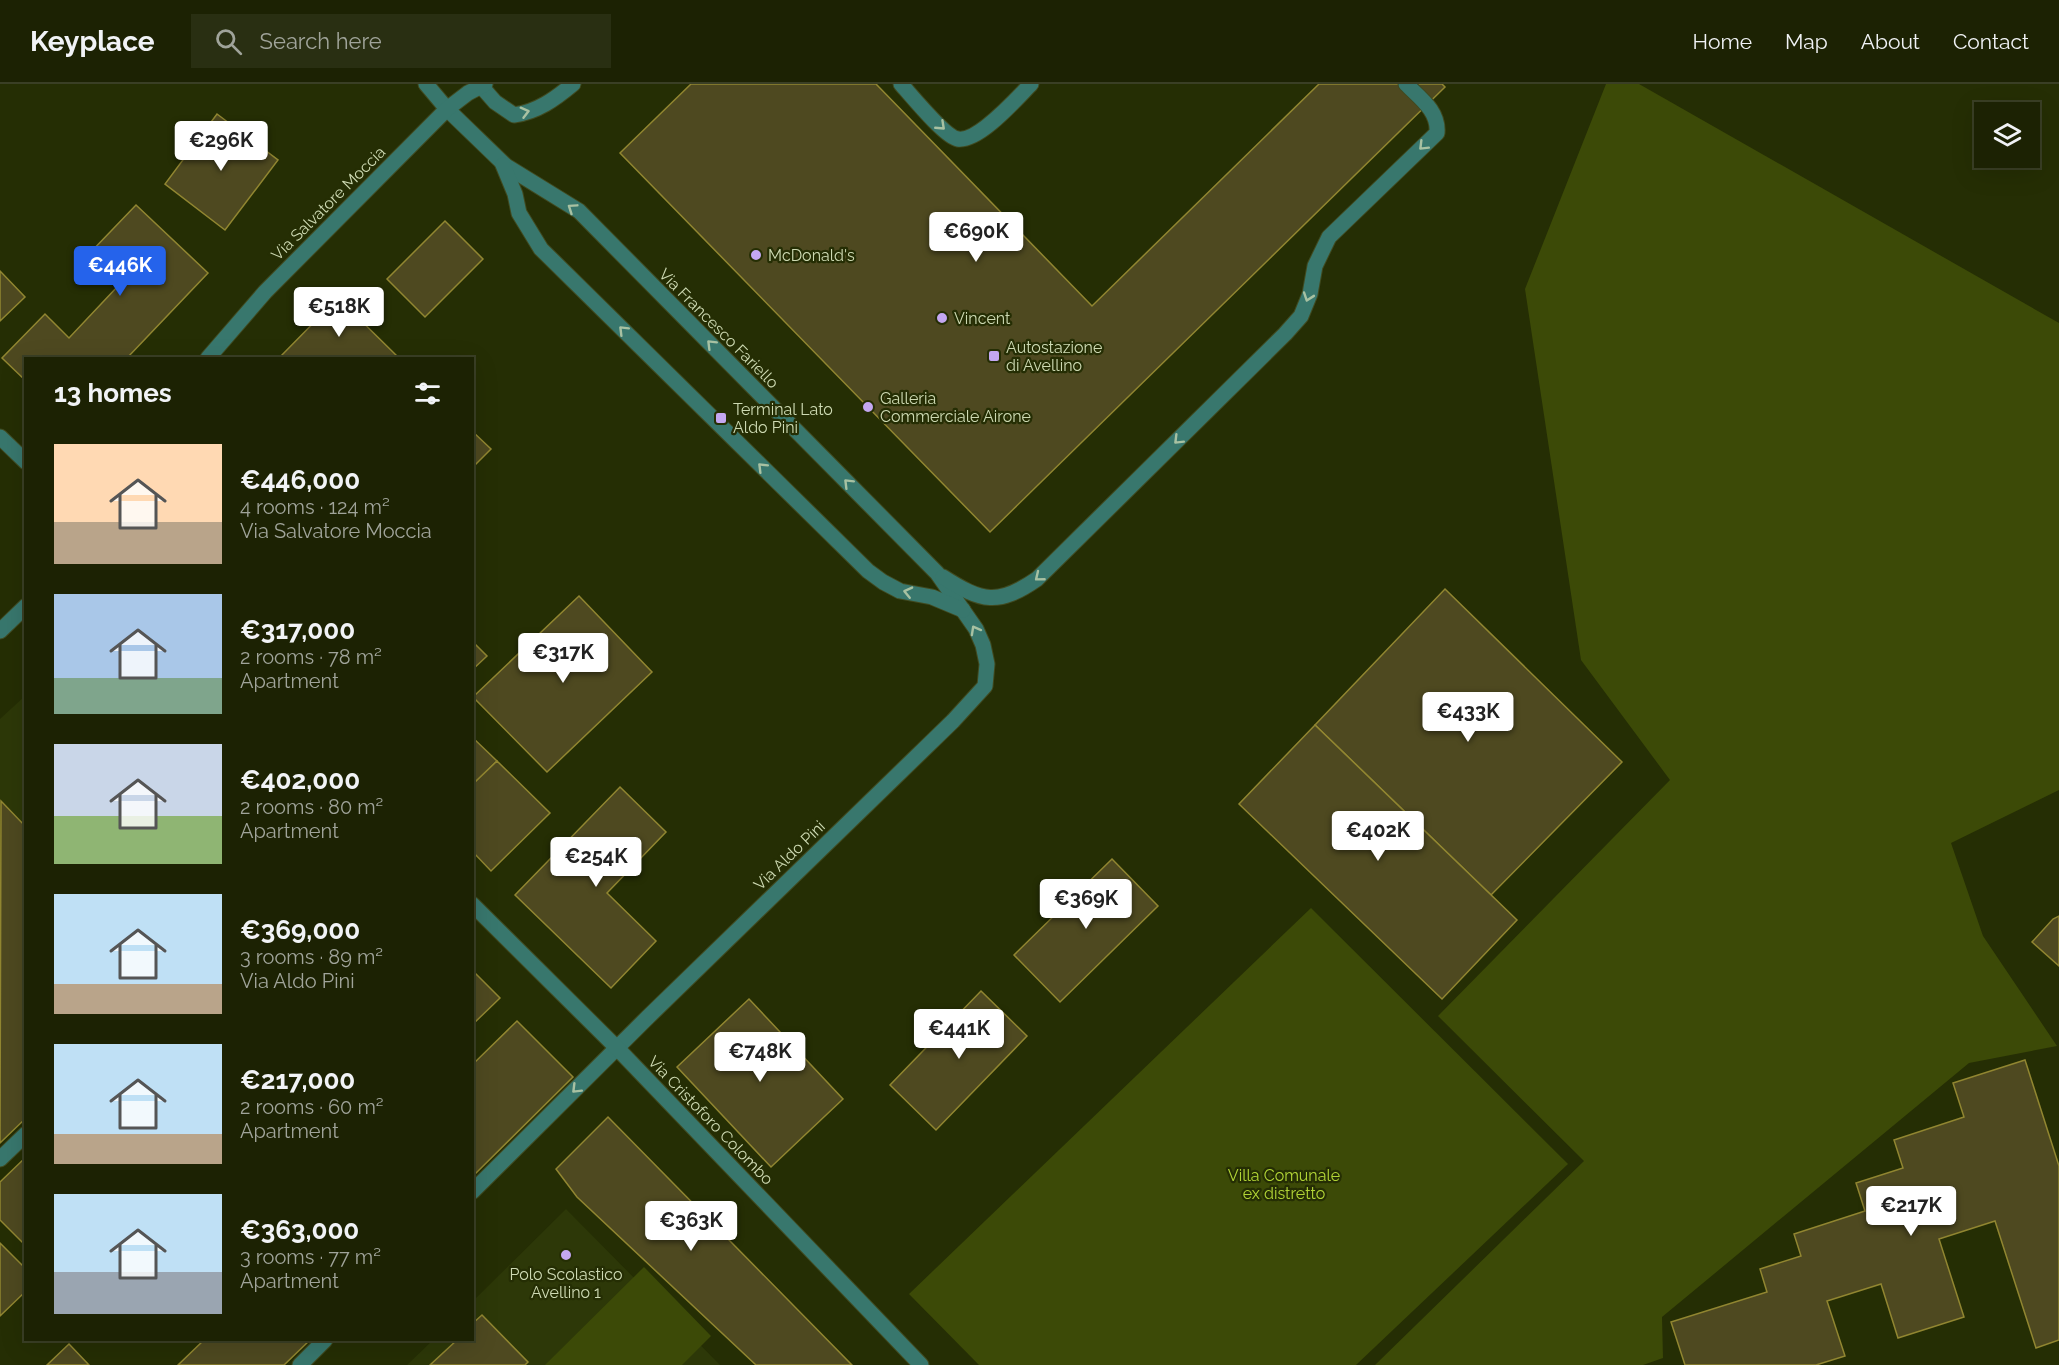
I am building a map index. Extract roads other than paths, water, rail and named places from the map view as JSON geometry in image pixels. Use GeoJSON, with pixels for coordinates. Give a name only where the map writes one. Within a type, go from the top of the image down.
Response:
{"type":"FeatureCollection","features":[{"type":"Feature","properties":{"kind":"street","name":"Via Francesco Fariello"},"geometry":{"type":"LineString","coordinates":[[426,84],[447,109],[501,162],[579,211],[937,573],[976,629],[983,645],[987,664],[985,686]]}},
{"type":"Feature","properties":{"kind":"street"},"geometry":{"type":"LineString","coordinates":[[483,85],[495,102],[514,115],[542,107],[573,84]]}},
{"type":"Feature","properties":{"kind":"street"},"geometry":{"type":"LineString","coordinates":[[901,84],[942,129],[956,139],[969,138],[981,130],[1005,111],[1031,84]]}},
{"type":"Feature","properties":{"kind":"street"},"geometry":{"type":"LineString","coordinates":[[937,573],[969,593],[982,597],[999,598],[1013,594],[1037,579],[1285,333],[1301,316],[1310,294],[1316,266],[1329,237],[1437,133],[1438,124],[1434,113],[1406,84]]}},
{"type":"Feature","properties":{"kind":"street","name":"Via Salvatore Moccia"},"geometry":{"type":"LineString","coordinates":[[209,357],[265,292],[447,109],[483,85]]}},
{"type":"Feature","properties":{"kind":"street"},"geometry":{"type":"LineString","coordinates":[[501,162],[510,178],[519,213],[541,249],[868,571],[900,591],[932,597],[963,610]]}},
{"type":"Feature","properties":{"kind":"street"},"geometry":{"type":"LineString","coordinates":[[0,437],[24,460]]}},
{"type":"Feature","properties":{"kind":"street"},"geometry":{"type":"LineString","coordinates":[[0,631],[24,608]]}},
{"type":"Feature","properties":{"kind":"street","name":"Via Aldo Pini"},"geometry":{"type":"LineString","coordinates":[[474,1190],[953,721],[985,686]]}},
{"type":"Feature","properties":{"kind":"street","name":"Via Cristoforo Colombo"},"geometry":{"type":"LineString","coordinates":[[474,906],[617,1048],[921,1365]]}},
{"type":"Feature","properties":{"kind":"street"},"geometry":{"type":"LineString","coordinates":[[0,1159],[24,1136]]}},
{"type":"Feature","properties":{"kind":"street"},"geometry":{"type":"LineString","coordinates":[[300,1365],[325,1341]]}},
{"type":"Feature","properties":{"kind":"place","name":"McDonald's"},"geometry":{"type":"Point","coordinates":[756,255]}},
{"type":"Feature","properties":{"kind":"place","name":"Vincent"},"geometry":{"type":"Point","coordinates":[942,318]}},
{"type":"Feature","properties":{"kind":"place","name":"Autostazione di Avellino"},"geometry":{"type":"Point","coordinates":[994,356]}},
{"type":"Feature","properties":{"kind":"place","name":"Galleria Commerciale Airone"},"geometry":{"type":"Point","coordinates":[868,407]}},
{"type":"Feature","properties":{"kind":"place","name":"Terminal Lato Aldo Pini"},"geometry":{"type":"Point","coordinates":[721,418]}},
{"type":"Feature","properties":{"kind":"place","name":"Polo Scolastico Avellino 1"},"geometry":{"type":"Point","coordinates":[566,1255]}},
{"type":"Feature","properties":{"kind":"park label","name":"Villa Comunale ex distretto"},"geometry":{"type":"Point","coordinates":[1284,1184]}}]}
